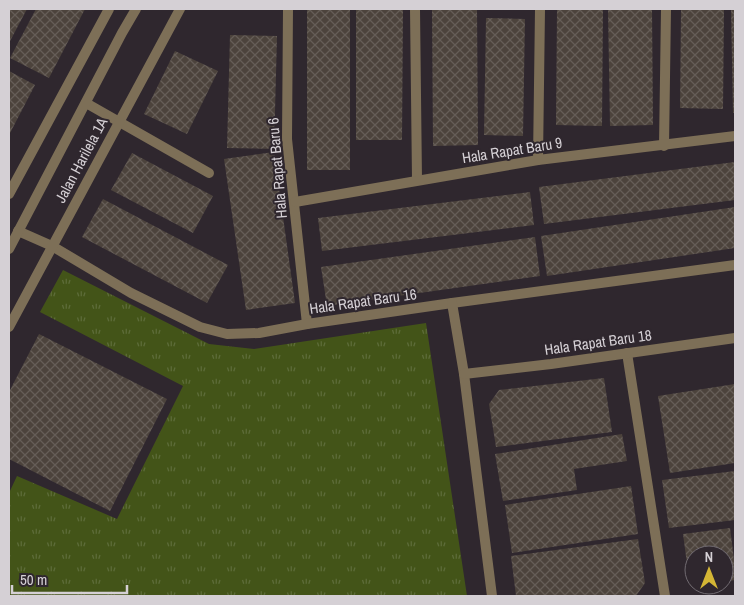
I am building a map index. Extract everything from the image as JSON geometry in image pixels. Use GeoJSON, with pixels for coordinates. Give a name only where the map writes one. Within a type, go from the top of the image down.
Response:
{"type":"FeatureCollection","features":[{"type":"Feature","properties":{"kind":"street"},"geometry":{"type":"LineString","coordinates":[[9,194],[108,9]]}},
{"type":"Feature","properties":{"kind":"street"},"geometry":{"type":"LineString","coordinates":[[9,249],[136,9]]}},
{"type":"Feature","properties":{"kind":"street","name":"Jalan Harilela 1A"},"geometry":{"type":"LineString","coordinates":[[9,327],[180,9]]}},
{"type":"Feature","properties":{"kind":"street","name":"Hala Rapat Baru 6"},"geometry":{"type":"LineString","coordinates":[[288,9],[287,139],[307,324]]}},
{"type":"Feature","properties":{"kind":"street"},"geometry":{"type":"LineString","coordinates":[[415,9],[417,180]]}},
{"type":"Feature","properties":{"kind":"street"},"geometry":{"type":"LineString","coordinates":[[538,160],[540,9]]}},
{"type":"Feature","properties":{"kind":"street"},"geometry":{"type":"LineString","coordinates":[[664,146],[666,9]]}},
{"type":"Feature","properties":{"kind":"street"},"geometry":{"type":"LineString","coordinates":[[86,104],[209,173]]}},
{"type":"Feature","properties":{"kind":"street","name":"Hala Rapat Baru 9"},"geometry":{"type":"LineString","coordinates":[[295,202],[538,160],[735,136]]}},
{"type":"Feature","properties":{"kind":"street","name":"Hala Rapat Baru 16"},"geometry":{"type":"LineString","coordinates":[[18,231],[52,246],[131,293],[200,327],[227,334],[259,333],[452,302],[735,265]]}},
{"type":"Feature","properties":{"kind":"street"},"geometry":{"type":"LineString","coordinates":[[452,302],[464,374],[492,596]]}},
{"type":"Feature","properties":{"kind":"street","name":"Hala Rapat Baru 18"},"geometry":{"type":"LineString","coordinates":[[464,374],[735,338]]}},
{"type":"Feature","properties":{"kind":"street"},"geometry":{"type":"LineString","coordinates":[[627,353],[665,596]]}},
{"type":"Feature","properties":{"kind":"green space"},"geometry":{"type":"Polygon","coordinates":[[[63,270],[209,344],[254,349],[426,323],[467,596],[9,596],[9,493],[17,476],[117,519],[183,386],[40,312],[63,270]]]}},
{"type":"Feature","properties":{"kind":"building"},"geometry":{"type":"Polygon","coordinates":[[[9,9],[27,9],[9,43],[9,9]]]}},
{"type":"Feature","properties":{"kind":"building"},"geometry":{"type":"Polygon","coordinates":[[[36,9],[85,9],[49,78],[10,58],[36,9]]]}},
{"type":"Feature","properties":{"kind":"building"},"geometry":{"type":"Polygon","coordinates":[[[307,9],[350,9],[350,170],[307,170],[307,9]]]}},
{"type":"Feature","properties":{"kind":"building"},"geometry":{"type":"Polygon","coordinates":[[[356,9],[403,9],[402,140],[356,140],[356,9]]]}},
{"type":"Feature","properties":{"kind":"building"},"geometry":{"type":"Polygon","coordinates":[[[432,9],[477,9],[478,145],[433,146],[432,9]]]}},
{"type":"Feature","properties":{"kind":"building"},"geometry":{"type":"Polygon","coordinates":[[[557,9],[603,9],[602,126],[556,125],[557,9]]]}},
{"type":"Feature","properties":{"kind":"building"},"geometry":{"type":"Polygon","coordinates":[[[608,9],[652,9],[653,125],[610,126],[608,9]]]}},
{"type":"Feature","properties":{"kind":"building"},"geometry":{"type":"Polygon","coordinates":[[[681,9],[724,9],[723,109],[680,108],[681,9]]]}},
{"type":"Feature","properties":{"kind":"building"},"geometry":{"type":"Polygon","coordinates":[[[731,9],[735,9],[735,113],[733,113],[731,9]]]}},
{"type":"Feature","properties":{"kind":"building"},"geometry":{"type":"Polygon","coordinates":[[[486,18],[525,19],[523,136],[484,135],[486,18]]]}},
{"type":"Feature","properties":{"kind":"building"},"geometry":{"type":"Polygon","coordinates":[[[230,35],[277,36],[274,149],[227,148],[230,35]]]}},
{"type":"Feature","properties":{"kind":"building"},"geometry":{"type":"Polygon","coordinates":[[[175,51],[218,71],[187,134],[144,114],[175,51]]]}},
{"type":"Feature","properties":{"kind":"building"},"geometry":{"type":"Polygon","coordinates":[[[9,71],[35,85],[9,135],[9,71]]]}},
{"type":"Feature","properties":{"kind":"building"},"geometry":{"type":"Polygon","coordinates":[[[274,152],[295,303],[246,310],[224,159],[274,152]]]}},
{"type":"Feature","properties":{"kind":"building"},"geometry":{"type":"Polygon","coordinates":[[[132,153],[213,196],[193,233],[111,190],[132,153]]]}},
{"type":"Feature","properties":{"kind":"building"},"geometry":{"type":"Polygon","coordinates":[[[735,162],[735,200],[544,224],[539,187],[735,162]]]}},
{"type":"Feature","properties":{"kind":"building"},"geometry":{"type":"Polygon","coordinates":[[[530,192],[534,225],[322,251],[318,218],[530,192]]]}},
{"type":"Feature","properties":{"kind":"building"},"geometry":{"type":"Polygon","coordinates":[[[103,199],[228,265],[207,303],[82,237],[103,199]]]}},
{"type":"Feature","properties":{"kind":"building"},"geometry":{"type":"Polygon","coordinates":[[[735,207],[735,248],[547,276],[541,236],[735,207]]]}},
{"type":"Feature","properties":{"kind":"building"},"geometry":{"type":"Polygon","coordinates":[[[535,237],[540,276],[327,306],[321,267],[535,237]]]}},
{"type":"Feature","properties":{"kind":"building"},"geometry":{"type":"Polygon","coordinates":[[[39,334],[167,399],[110,511],[9,459],[9,392],[39,334]]]}},
{"type":"Feature","properties":{"kind":"building"},"geometry":{"type":"Polygon","coordinates":[[[604,378],[612,432],[496,447],[489,404],[499,390],[604,378]]]}},
{"type":"Feature","properties":{"kind":"building"},"geometry":{"type":"Polygon","coordinates":[[[735,384],[735,463],[670,473],[658,396],[735,384]]]}},
{"type":"Feature","properties":{"kind":"building"},"geometry":{"type":"Polygon","coordinates":[[[622,434],[627,461],[574,469],[577,490],[503,501],[495,454],[622,434]]]}},
{"type":"Feature","properties":{"kind":"building"},"geometry":{"type":"Polygon","coordinates":[[[735,471],[735,520],[669,528],[662,480],[735,471]]]}},
{"type":"Feature","properties":{"kind":"building"},"geometry":{"type":"Polygon","coordinates":[[[631,486],[638,534],[512,553],[505,505],[631,486]]]}},
{"type":"Feature","properties":{"kind":"building"},"geometry":{"type":"Polygon","coordinates":[[[730,528],[732,545],[684,545],[683,534],[730,528]]]}},
{"type":"Feature","properties":{"kind":"building"},"geometry":{"type":"Polygon","coordinates":[[[638,539],[645,583],[636,596],[516,596],[511,556],[638,539]]]}},
{"type":"Feature","properties":{"kind":"building"},"geometry":{"type":"Polygon","coordinates":[[[734,559],[735,567],[734,580],[734,559]]]}}]}
